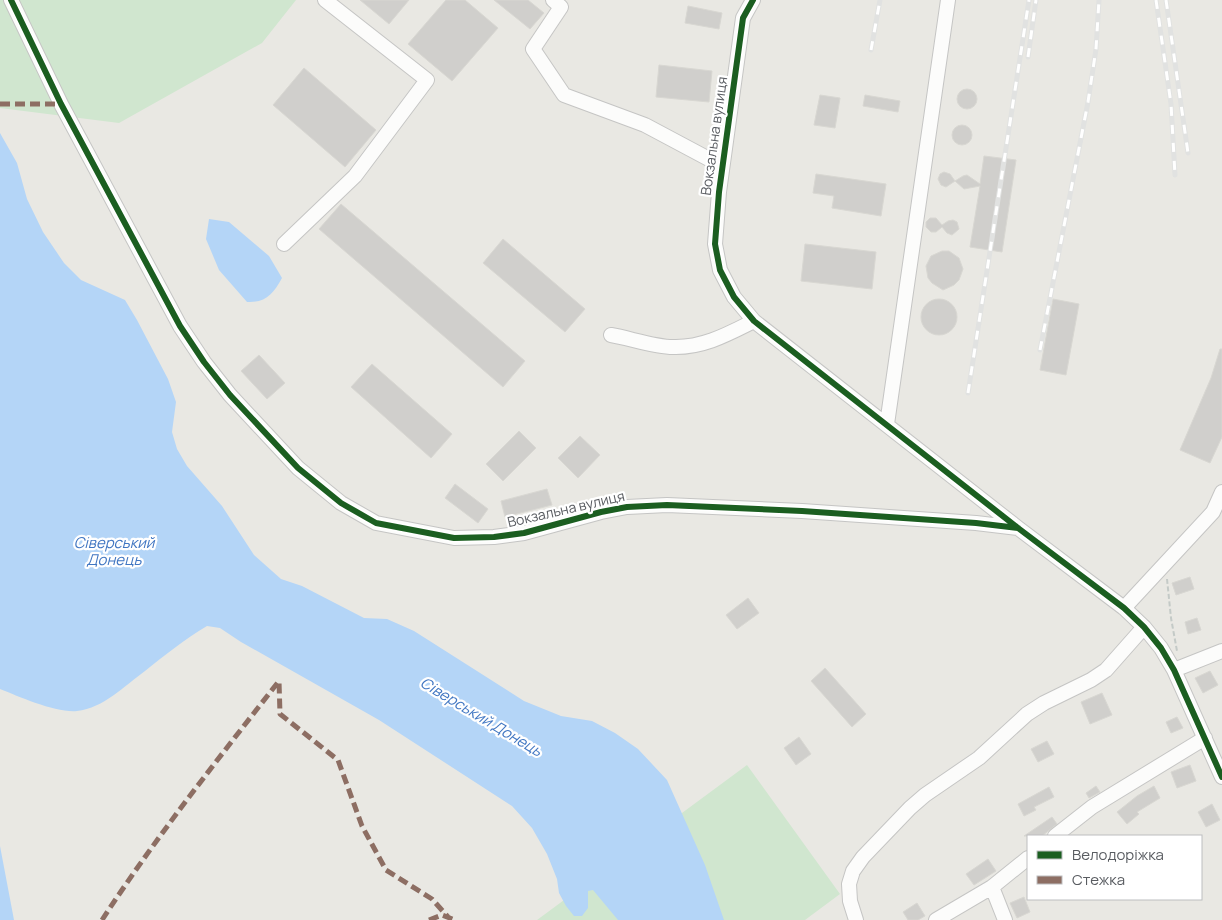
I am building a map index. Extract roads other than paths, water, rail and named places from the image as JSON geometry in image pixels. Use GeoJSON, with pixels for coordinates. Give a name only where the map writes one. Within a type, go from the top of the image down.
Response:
{"type":"FeatureCollection","features":[{"type":"Feature","properties":{"kind":"street","name":"Вокзальна вулиця"},"geometry":{"type":"LineString","coordinates":[[11,0],[61,104],[180,326],[204,362],[230,395],[298,468],[340,504],[376,523],[454,538],[494,538],[524,533],[601,512],[627,507],[667,505],[802,511],[976,523],[1018,528]]}},
{"type":"Feature","properties":{"kind":"street"},"geometry":{"type":"LineString","coordinates":[[284,244],[355,176],[427,80],[325,0]]}},
{"type":"Feature","properties":{"kind":"street"},"geometry":{"type":"LineString","coordinates":[[553,0],[561,8],[533,49],[564,95],[645,125],[722,166]]}},
{"type":"Feature","properties":{"kind":"street","name":"Вокзальна вулиця"},"geometry":{"type":"LineString","coordinates":[[754,0],[743,18],[722,166],[715,244],[720,270],[734,297],[754,321],[1018,528],[1124,608],[1144,627],[1161,648],[1174,670],[1222,777]]}},
{"type":"Feature","properties":{"kind":"street"},"geometry":{"type":"LineString","coordinates":[[887,424],[948,0]]}},
{"type":"Feature","properties":{"kind":"street"},"geometry":{"type":"LineString","coordinates":[[611,334],[670,348],[690,347],[719,338],[754,321]]}},
{"type":"Feature","properties":{"kind":"street"},"geometry":{"type":"LineString","coordinates":[[1124,608],[1217,510],[1222,492]]}},
{"type":"Feature","properties":{"kind":"street"},"geometry":{"type":"LineString","coordinates":[[856,920],[850,901],[849,884],[853,871],[863,857],[910,808],[925,795],[979,758],[1027,714],[1106,670],[1144,627]]}},
{"type":"Feature","properties":{"kind":"street"},"geometry":{"type":"LineString","coordinates":[[1174,670],[1222,651]]}},
{"type":"Feature","properties":{"kind":"street"},"geometry":{"type":"LineString","coordinates":[[1057,835],[1092,807],[1205,738]]}},
{"type":"Feature","properties":{"kind":"street"},"geometry":{"type":"LineString","coordinates":[[936,920],[992,887],[1027,859]]}},
{"type":"Feature","properties":{"kind":"street"},"geometry":{"type":"LineString","coordinates":[[992,887],[1005,920]]}},
{"type":"Feature","properties":{"kind":"water","name":"Сіверський Донець"},"geometry":{"type":"Polygon","coordinates":[[[0,133],[17,163],[27,199],[43,232],[64,263],[81,280],[125,300],[168,379],[176,402],[172,432],[177,449],[187,466],[222,506],[254,555],[281,579],[302,586],[364,618],[387,619],[414,631],[524,701],[561,716],[592,721],[615,733],[638,749],[667,780],[705,865],[724,920],[618,920],[593,890],[588,891],[588,908],[582,916],[574,916],[559,893],[557,879],[547,854],[532,828],[512,806],[379,720],[241,642],[220,628],[207,626],[175,647],[113,696],[87,709],[77,711],[59,710],[0,689],[0,133]]]}},
{"type":"Feature","properties":{"kind":"water"},"geometry":{"type":"Polygon","coordinates":[[[209,219],[229,222],[269,256],[282,278],[275,289],[264,299],[247,302],[219,270],[206,239],[209,219]]]}},
{"type":"Feature","properties":{"kind":"water"},"geometry":{"type":"Polygon","coordinates":[[[0,846],[14,920],[0,920],[0,846]]]}},
{"type":"Feature","properties":{"kind":"railway"},"geometry":{"type":"LineString","coordinates":[[871,50],[880,0]]}},
{"type":"Feature","properties":{"kind":"railway"},"geometry":{"type":"LineString","coordinates":[[968,393],[1029,0]]}},
{"type":"Feature","properties":{"kind":"railway"},"geometry":{"type":"LineString","coordinates":[[1028,57],[1036,0]]}},
{"type":"Feature","properties":{"kind":"railway"},"geometry":{"type":"LineString","coordinates":[[1040,350],[1088,102],[1096,49],[1099,0]]}},
{"type":"Feature","properties":{"kind":"railway"},"geometry":{"type":"LineString","coordinates":[[1156,0],[1171,104],[1175,175]]}},
{"type":"Feature","properties":{"kind":"railway"},"geometry":{"type":"LineString","coordinates":[[1166,0],[1188,153]]}}]}
